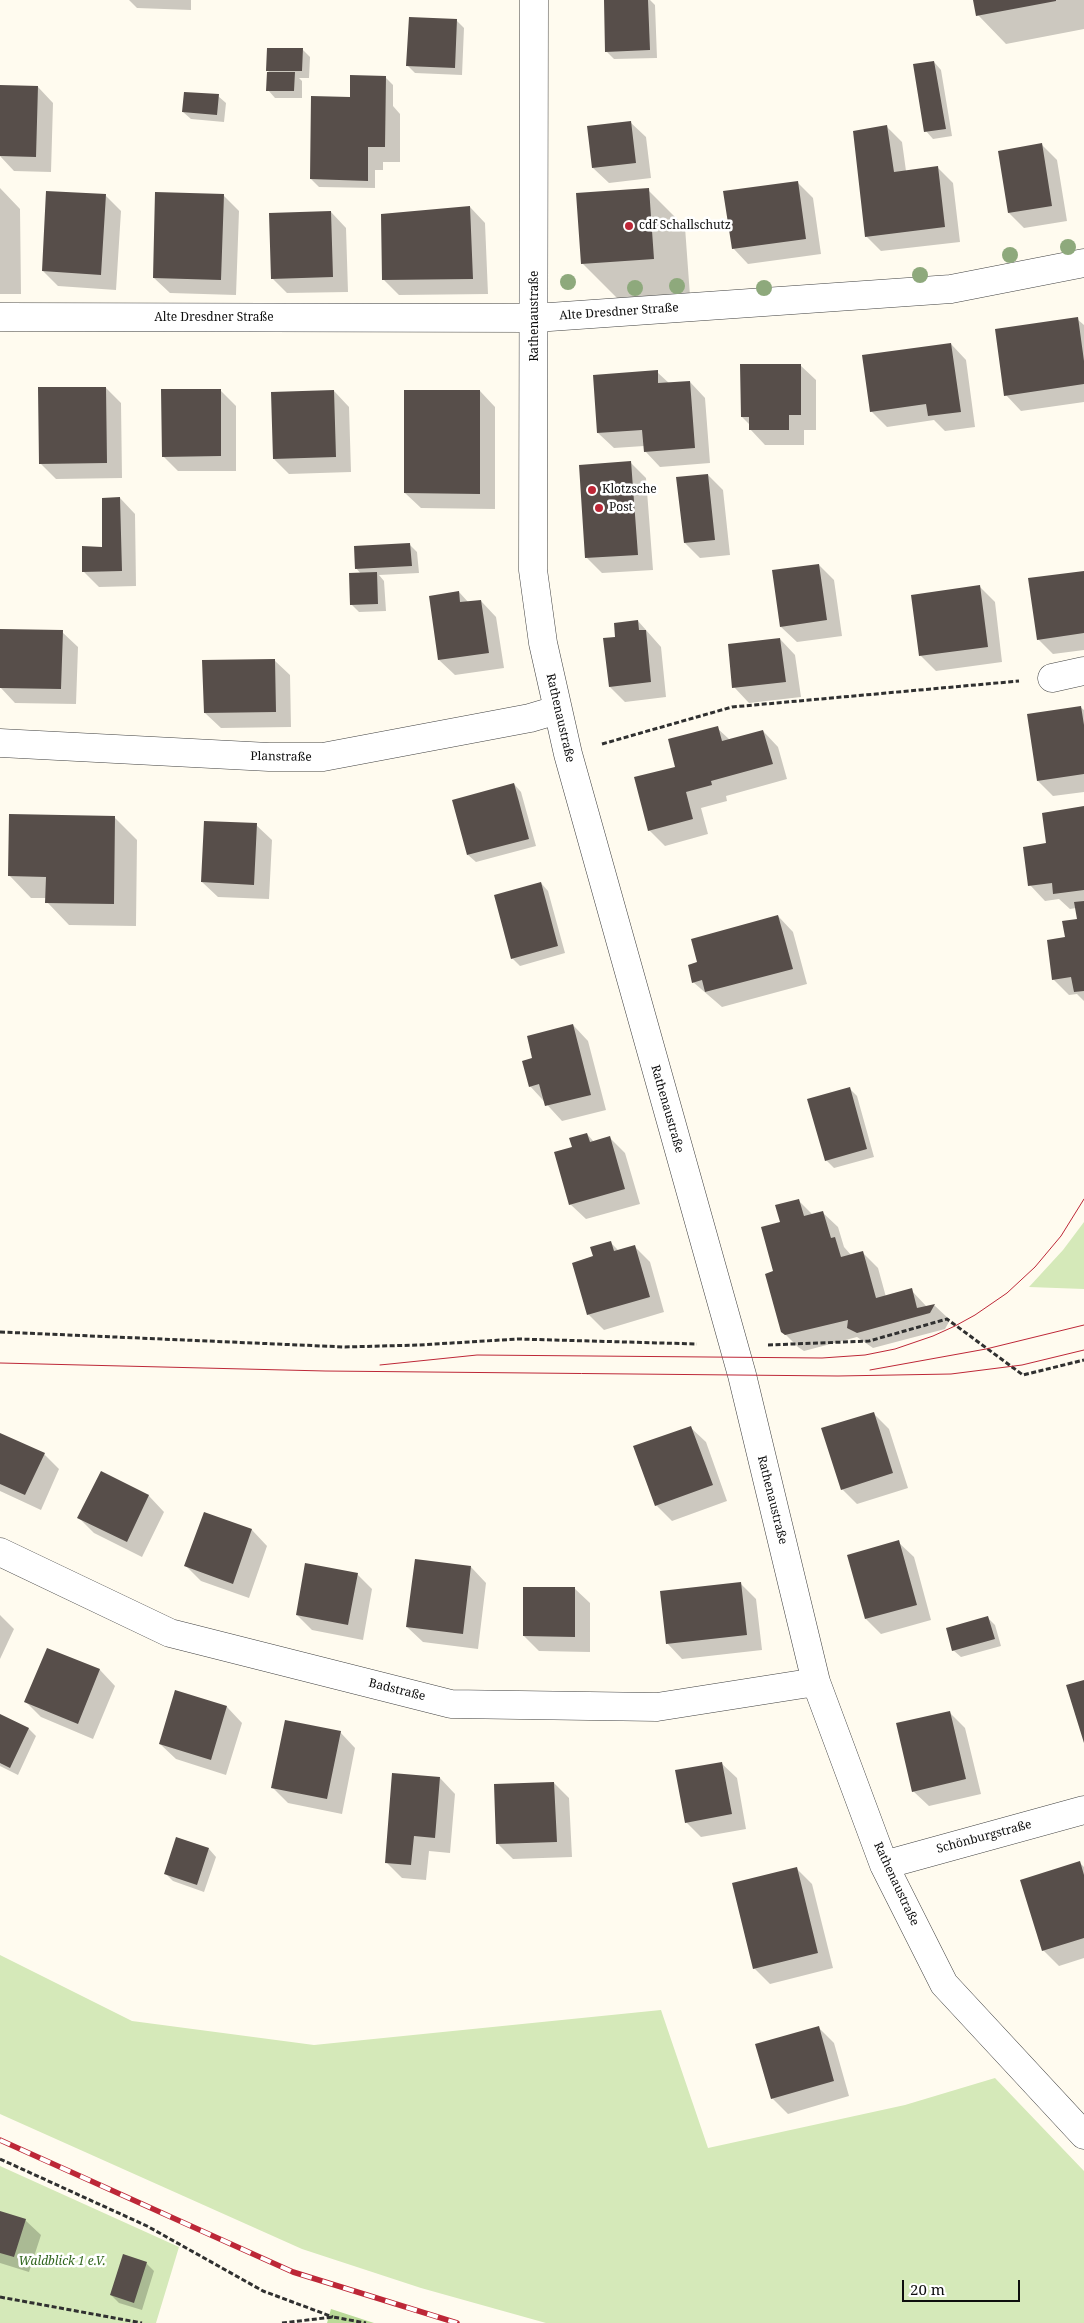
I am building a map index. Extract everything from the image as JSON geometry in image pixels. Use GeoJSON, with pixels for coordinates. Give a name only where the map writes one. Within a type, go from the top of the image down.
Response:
{"type":"FeatureCollection","features":[{"type":"Feature","properties":{"kind":"street","name":"Rathenaustraße"},"geometry":{"type":"LineString","coordinates":[[534,0],[535,318],[533,570],[543,643],[568,754],[734,1346],[816,1682],[884,1865],[944,1984],[1084,2134]]}},
{"type":"Feature","properties":{"kind":"street","name":"Alte Dresdner Straße"},"geometry":{"type":"LineString","coordinates":[[0,317],[535,318],[951,288],[1084,263]]}},
{"type":"Feature","properties":{"kind":"street"},"geometry":{"type":"LineString","coordinates":[[1052,678],[1084,671]]}},
{"type":"Feature","properties":{"kind":"street","name":"Planstraße"},"geometry":{"type":"LineString","coordinates":[[0,743],[269,757],[323,757],[530,718],[557,710]]}},
{"type":"Feature","properties":{"kind":"street","name":"Badstraße"},"geometry":{"type":"LineString","coordinates":[[0,1552],[170,1633],[451,1704],[657,1707],[816,1682]]}},
{"type":"Feature","properties":{"kind":"street","name":"Schönburgstraße"},"geometry":{"type":"LineString","coordinates":[[884,1865],[1084,1810]]}},
{"type":"Feature","properties":{"kind":"path"},"geometry":{"type":"LineString","coordinates":[[568,754],[732,707],[1052,678]]}},
{"type":"Feature","properties":{"kind":"path"},"geometry":{"type":"LineString","coordinates":[[0,1332],[345,1347],[518,1339],[734,1346],[869,1341],[947,1319],[1023,1375],[1084,1360]]}},
{"type":"Feature","properties":{"kind":"path"},"geometry":{"type":"LineString","coordinates":[[0,2159],[146,2226],[263,2291],[333,2317],[366,2323]]}},
{"type":"Feature","properties":{"kind":"path"},"geometry":{"type":"LineString","coordinates":[[0,2297],[141,2323]]}},
{"type":"Feature","properties":{"kind":"path"},"geometry":{"type":"LineString","coordinates":[[282,2323],[333,2317]]}},
{"type":"Feature","properties":{"kind":"green space"},"geometry":{"type":"Polygon","coordinates":[[[1084,1222],[1084,1289],[1029,1287],[1063,1250],[1084,1222]]]}},
{"type":"Feature","properties":{"kind":"green space"},"geometry":{"type":"Polygon","coordinates":[[[0,1955],[132,2021],[314,2045],[661,2010],[708,2148],[905,2105],[995,2078],[1084,2171],[1084,2323],[546,2323],[421,2288],[302,2249],[0,2114],[0,1955]]]}},
{"type":"Feature","properties":{"kind":"green space","name":"Waldblick 1 e.V."},"geometry":{"type":"Polygon","coordinates":[[[0,2166],[179,2247],[156,2323],[0,2323],[0,2166]]]}},
{"type":"Feature","properties":{"kind":"green space"},"geometry":{"type":"Polygon","coordinates":[[[331,2309],[374,2323],[327,2323],[331,2309]]]}},
{"type":"Feature","properties":{"kind":"building"},"geometry":{"type":"Polygon","coordinates":[[[604,0],[648,0],[650,50],[605,52],[604,0]]]}},
{"type":"Feature","properties":{"kind":"building"},"geometry":{"type":"Polygon","coordinates":[[[973,0],[1056,0],[1056,1],[976,16],[973,0]]]}},
{"type":"Feature","properties":{"kind":"building"},"geometry":{"type":"Polygon","coordinates":[[[409,17],[457,19],[455,68],[406,66],[409,17]]]}},
{"type":"Feature","properties":{"kind":"building"},"geometry":{"type":"Polygon","coordinates":[[[267,48],[303,48],[302,71],[266,71],[267,48]]]}},
{"type":"Feature","properties":{"kind":"building"},"geometry":{"type":"Polygon","coordinates":[[[934,61],[946,129],[924,132],[913,64],[934,61]]]}},
{"type":"Feature","properties":{"kind":"building"},"geometry":{"type":"Polygon","coordinates":[[[267,72],[295,72],[294,91],[266,91],[267,72]]]}},
{"type":"Feature","properties":{"kind":"building"},"geometry":{"type":"Polygon","coordinates":[[[350,75],[386,76],[385,147],[368,147],[368,181],[310,179],[311,96],[350,97],[350,75]]]}},
{"type":"Feature","properties":{"kind":"building"},"geometry":{"type":"Polygon","coordinates":[[[0,85],[38,86],[36,157],[0,156],[0,85]]]}},
{"type":"Feature","properties":{"kind":"building"},"geometry":{"type":"Polygon","coordinates":[[[184,92],[219,94],[217,115],[182,112],[184,92]]]}},
{"type":"Feature","properties":{"kind":"building"},"geometry":{"type":"Polygon","coordinates":[[[631,121],[636,163],[592,168],[587,126],[631,121]]]}},
{"type":"Feature","properties":{"kind":"building"},"geometry":{"type":"Polygon","coordinates":[[[887,125],[894,172],[938,166],[945,227],[865,237],[853,131],[887,125]]]}},
{"type":"Feature","properties":{"kind":"building"},"geometry":{"type":"Polygon","coordinates":[[[1042,143],[1052,206],[1008,213],[998,151],[1042,143]]]}},
{"type":"Feature","properties":{"kind":"building"},"geometry":{"type":"Polygon","coordinates":[[[798,181],[806,239],[732,249],[723,191],[798,181]]]}},
{"type":"Feature","properties":{"kind":"building"},"geometry":{"type":"Polygon","coordinates":[[[649,188],[654,259],[581,264],[576,193],[649,188]]]}},
{"type":"Feature","properties":{"kind":"building"},"geometry":{"type":"Polygon","coordinates":[[[46,191],[106,194],[101,275],[42,271],[46,191]]]}},
{"type":"Feature","properties":{"kind":"building"},"geometry":{"type":"Polygon","coordinates":[[[155,192],[224,194],[221,280],[153,278],[155,192]]]}},
{"type":"Feature","properties":{"kind":"building"},"geometry":{"type":"Polygon","coordinates":[[[470,206],[473,279],[382,280],[381,214],[470,206]]]}},
{"type":"Feature","properties":{"kind":"building"},"geometry":{"type":"Polygon","coordinates":[[[331,211],[333,277],[271,279],[269,213],[331,211]]]}},
{"type":"Feature","properties":{"kind":"building"},"geometry":{"type":"Polygon","coordinates":[[[1078,317],[1084,361],[1084,384],[1004,396],[995,329],[1078,317]]]}},
{"type":"Feature","properties":{"kind":"building"},"geometry":{"type":"Polygon","coordinates":[[[951,343],[961,412],[928,416],[926,404],[870,412],[862,355],[951,343]]]}},
{"type":"Feature","properties":{"kind":"building"},"geometry":{"type":"Polygon","coordinates":[[[740,364],[801,364],[801,415],[789,415],[789,430],[749,430],[749,417],[741,417],[740,364]]]}},
{"type":"Feature","properties":{"kind":"building"},"geometry":{"type":"Polygon","coordinates":[[[658,370],[658,383],[690,381],[695,448],[644,452],[642,430],[597,433],[593,375],[658,370]]]}},
{"type":"Feature","properties":{"kind":"building"},"geometry":{"type":"Polygon","coordinates":[[[38,387],[106,387],[107,463],[39,464],[38,387]]]}},
{"type":"Feature","properties":{"kind":"building"},"geometry":{"type":"Polygon","coordinates":[[[161,389],[221,389],[221,456],[162,457],[161,389]]]}},
{"type":"Feature","properties":{"kind":"building"},"geometry":{"type":"Polygon","coordinates":[[[334,390],[336,457],[273,459],[271,392],[334,390]]]}},
{"type":"Feature","properties":{"kind":"building"},"geometry":{"type":"Polygon","coordinates":[[[404,390],[480,390],[480,494],[404,493],[404,390]]]}},
{"type":"Feature","properties":{"kind":"building"},"geometry":{"type":"Polygon","coordinates":[[[631,461],[638,555],[585,558],[579,465],[631,461]]]}},
{"type":"Feature","properties":{"kind":"building"},"geometry":{"type":"Polygon","coordinates":[[[708,474],[715,540],[684,543],[676,477],[708,474]]]}},
{"type":"Feature","properties":{"kind":"building"},"geometry":{"type":"Polygon","coordinates":[[[120,497],[122,571],[82,572],[82,546],[102,547],[102,498],[120,497]]]}},
{"type":"Feature","properties":{"kind":"building"},"geometry":{"type":"Polygon","coordinates":[[[410,543],[412,566],[355,569],[354,546],[410,543]]]}},
{"type":"Feature","properties":{"kind":"building"},"geometry":{"type":"Polygon","coordinates":[[[819,564],[827,620],[780,627],[772,570],[819,564]]]}},
{"type":"Feature","properties":{"kind":"building"},"geometry":{"type":"Polygon","coordinates":[[[1084,571],[1084,633],[1037,640],[1028,578],[1084,571]]]}},
{"type":"Feature","properties":{"kind":"building"},"geometry":{"type":"Polygon","coordinates":[[[377,572],[378,604],[350,605],[349,573],[377,572]]]}},
{"type":"Feature","properties":{"kind":"building"},"geometry":{"type":"Polygon","coordinates":[[[980,585],[988,647],[919,656],[911,595],[980,585]]]}},
{"type":"Feature","properties":{"kind":"building"},"geometry":{"type":"Polygon","coordinates":[[[459,591],[460,602],[481,600],[489,653],[438,660],[429,596],[459,591]]]}},
{"type":"Feature","properties":{"kind":"building"},"geometry":{"type":"Polygon","coordinates":[[[638,620],[639,630],[646,630],[651,682],[609,687],[603,638],[615,637],[614,623],[638,620]]]}},
{"type":"Feature","properties":{"kind":"building"},"geometry":{"type":"Polygon","coordinates":[[[0,629],[63,630],[61,689],[0,688],[0,629]]]}},
{"type":"Feature","properties":{"kind":"building"},"geometry":{"type":"Polygon","coordinates":[[[780,638],[786,682],[732,688],[728,644],[780,638]]]}},
{"type":"Feature","properties":{"kind":"building"},"geometry":{"type":"Polygon","coordinates":[[[275,659],[276,712],[204,713],[202,660],[275,659]]]}},
{"type":"Feature","properties":{"kind":"building"},"geometry":{"type":"Polygon","coordinates":[[[1081,706],[1084,725],[1084,774],[1037,781],[1027,714],[1081,706]]]}},
{"type":"Feature","properties":{"kind":"building"},"geometry":{"type":"Polygon","coordinates":[[[718,726],[722,741],[763,730],[773,764],[711,781],[712,785],[686,792],[693,819],[648,831],[634,777],[675,767],[668,739],[718,726]]]}},
{"type":"Feature","properties":{"kind":"building"},"geometry":{"type":"Polygon","coordinates":[[[514,783],[529,839],[467,855],[452,800],[514,783]]]}},
{"type":"Feature","properties":{"kind":"building"},"geometry":{"type":"Polygon","coordinates":[[[1084,806],[1084,890],[1053,894],[1052,883],[1028,886],[1023,847],[1046,843],[1042,813],[1084,806]]]}},
{"type":"Feature","properties":{"kind":"building"},"geometry":{"type":"Polygon","coordinates":[[[9,814],[115,816],[114,904],[45,903],[46,877],[8,876],[9,814]]]}},
{"type":"Feature","properties":{"kind":"building"},"geometry":{"type":"Polygon","coordinates":[[[204,821],[257,823],[254,885],[201,882],[204,821]]]}},
{"type":"Feature","properties":{"kind":"building"},"geometry":{"type":"Polygon","coordinates":[[[541,882],[558,946],[511,959],[494,895],[541,882]]]}},
{"type":"Feature","properties":{"kind":"building"},"geometry":{"type":"Polygon","coordinates":[[[1084,901],[1084,991],[1074,992],[1071,977],[1052,980],[1047,940],[1065,937],[1062,921],[1077,919],[1074,902],[1084,901]]]}},
{"type":"Feature","properties":{"kind":"building"},"geometry":{"type":"Polygon","coordinates":[[[778,915],[793,969],[705,992],[702,980],[692,983],[688,965],[697,962],[691,939],[778,915]]]}},
{"type":"Feature","properties":{"kind":"building"},"geometry":{"type":"Polygon","coordinates":[[[573,1024],[591,1095],[545,1106],[539,1084],[529,1087],[522,1061],[532,1058],[527,1036],[573,1024]]]}},
{"type":"Feature","properties":{"kind":"building"},"geometry":{"type":"Polygon","coordinates":[[[850,1087],[867,1149],[825,1161],[807,1099],[850,1087]]]}},
{"type":"Feature","properties":{"kind":"building"},"geometry":{"type":"Polygon","coordinates":[[[587,1133],[590,1142],[610,1136],[625,1189],[569,1205],[554,1152],[572,1147],[569,1138],[587,1133]]]}},
{"type":"Feature","properties":{"kind":"building"},"geometry":{"type":"Polygon","coordinates":[[[799,1199],[804,1216],[823,1211],[831,1238],[835,1237],[841,1257],[863,1251],[876,1298],[912,1288],[917,1308],[935,1304],[930,1313],[857,1333],[847,1328],[848,1320],[785,1335],[781,1332],[765,1274],[773,1271],[761,1227],[780,1222],[775,1205],[799,1199]]]}},
{"type":"Feature","properties":{"kind":"building"},"geometry":{"type":"Polygon","coordinates":[[[611,1241],[614,1251],[635,1245],[650,1297],[587,1315],[572,1263],[593,1256],[590,1247],[611,1241]]]}},
{"type":"Feature","properties":{"kind":"building"},"geometry":{"type":"Polygon","coordinates":[[[874,1412],[893,1473],[841,1490],[821,1428],[874,1412]]]}},
{"type":"Feature","properties":{"kind":"building"},"geometry":{"type":"Polygon","coordinates":[[[691,1426],[713,1485],[655,1506],[633,1446],[691,1426]]]}},
{"type":"Feature","properties":{"kind":"building"},"geometry":{"type":"Polygon","coordinates":[[[0,1433],[45,1453],[25,1495],[0,1484],[0,1433]]]}},
{"type":"Feature","properties":{"kind":"building"},"geometry":{"type":"Polygon","coordinates":[[[101,1471],[149,1495],[127,1542],[77,1518],[101,1471]]]}},
{"type":"Feature","properties":{"kind":"building"},"geometry":{"type":"Polygon","coordinates":[[[204,1512],[252,1529],[233,1584],[184,1566],[204,1512]]]}},
{"type":"Feature","properties":{"kind":"building"},"geometry":{"type":"Polygon","coordinates":[[[899,1540],[917,1605],[865,1619],[847,1555],[899,1540]]]}},
{"type":"Feature","properties":{"kind":"building"},"geometry":{"type":"Polygon","coordinates":[[[415,1559],[471,1566],[463,1634],[406,1627],[415,1559]]]}},
{"type":"Feature","properties":{"kind":"building"},"geometry":{"type":"Polygon","coordinates":[[[305,1563],[358,1573],[348,1625],[296,1615],[305,1563]]]}},
{"type":"Feature","properties":{"kind":"building"},"geometry":{"type":"Polygon","coordinates":[[[741,1582],[747,1635],[666,1644],[660,1591],[741,1582]]]}},
{"type":"Feature","properties":{"kind":"building"},"geometry":{"type":"Polygon","coordinates":[[[523,1587],[575,1587],[575,1637],[523,1636],[523,1587]]]}},
{"type":"Feature","properties":{"kind":"building"},"geometry":{"type":"Polygon","coordinates":[[[988,1616],[995,1639],[952,1651],[946,1628],[988,1616]]]}},
{"type":"Feature","properties":{"kind":"building"},"geometry":{"type":"Polygon","coordinates":[[[47,1648],[100,1669],[78,1724],[24,1702],[47,1648]]]}},
{"type":"Feature","properties":{"kind":"building"},"geometry":{"type":"Polygon","coordinates":[[[1084,1680],[1084,1743],[1066,1685],[1084,1680]]]}},
{"type":"Feature","properties":{"kind":"building"},"geometry":{"type":"Polygon","coordinates":[[[175,1690],[227,1706],[211,1760],[159,1744],[175,1690]]]}},
{"type":"Feature","properties":{"kind":"building"},"geometry":{"type":"Polygon","coordinates":[[[950,1711],[966,1779],[912,1792],[896,1723],[950,1711]]]}},
{"type":"Feature","properties":{"kind":"building"},"geometry":{"type":"Polygon","coordinates":[[[0,1714],[29,1728],[10,1768],[0,1763],[0,1714]]]}},
{"type":"Feature","properties":{"kind":"building"},"geometry":{"type":"Polygon","coordinates":[[[285,1720],[341,1731],[327,1799],[271,1788],[285,1720]]]}},
{"type":"Feature","properties":{"kind":"building"},"geometry":{"type":"Polygon","coordinates":[[[722,1762],[732,1814],[685,1823],[675,1770],[722,1762]]]}},
{"type":"Feature","properties":{"kind":"building"},"geometry":{"type":"Polygon","coordinates":[[[392,1773],[440,1777],[435,1838],[414,1836],[411,1865],[385,1863],[392,1773]]]}},
{"type":"Feature","properties":{"kind":"building"},"geometry":{"type":"Polygon","coordinates":[[[554,1782],[557,1842],[496,1844],[494,1784],[554,1782]]]}},
{"type":"Feature","properties":{"kind":"building"},"geometry":{"type":"Polygon","coordinates":[[[176,1837],[209,1848],[197,1885],[164,1874],[176,1837]]]}},
{"type":"Feature","properties":{"kind":"building"},"geometry":{"type":"Polygon","coordinates":[[[1080,1861],[1084,1875],[1084,1938],[1042,1951],[1020,1880],[1080,1861]]]}},
{"type":"Feature","properties":{"kind":"building"},"geometry":{"type":"Polygon","coordinates":[[[797,1867],[818,1953],[753,1969],[732,1883],[797,1867]]]}},
{"type":"Feature","properties":{"kind":"building"},"geometry":{"type":"Polygon","coordinates":[[[819,2026],[834,2081],[771,2099],[755,2044],[819,2026]]]}},
{"type":"Feature","properties":{"kind":"building"},"geometry":{"type":"Polygon","coordinates":[[[0,2211],[26,2219],[14,2257],[0,2253],[0,2211]]]}},
{"type":"Feature","properties":{"kind":"building"},"geometry":{"type":"Polygon","coordinates":[[[123,2254],[147,2262],[134,2303],[110,2295],[123,2254]]]}},
{"type":"Feature","properties":{"kind":"tram line"},"geometry":{"type":"LineString","coordinates":[[380,1365],[477,1355],[822,1358],[865,1355],[895,1349],[955,1326],[1007,1293],[1035,1267],[1061,1236],[1084,1199]]}},
{"type":"Feature","properties":{"kind":"tram line"},"geometry":{"type":"LineString","coordinates":[[870,1370],[986,1349],[1084,1325]]}},
{"type":"Feature","properties":{"kind":"tram line"},"geometry":{"type":"LineString","coordinates":[[0,1363],[325,1371],[838,1376],[951,1374],[1022,1365],[1084,1350]]}},
{"type":"Feature","properties":{"kind":"railway"},"geometry":{"type":"LineString","coordinates":[[0,2140],[293,2272],[457,2323]]}},
{"type":"Feature","properties":{"kind":"place","name":"cdf Schallschutz"},"geometry":{"type":"Point","coordinates":[629,226]}},
{"type":"Feature","properties":{"kind":"place","name":"Klotzsche"},"geometry":{"type":"Point","coordinates":[592,490]}},
{"type":"Feature","properties":{"kind":"place","name":"Post"},"geometry":{"type":"Point","coordinates":[599,508]}}]}
